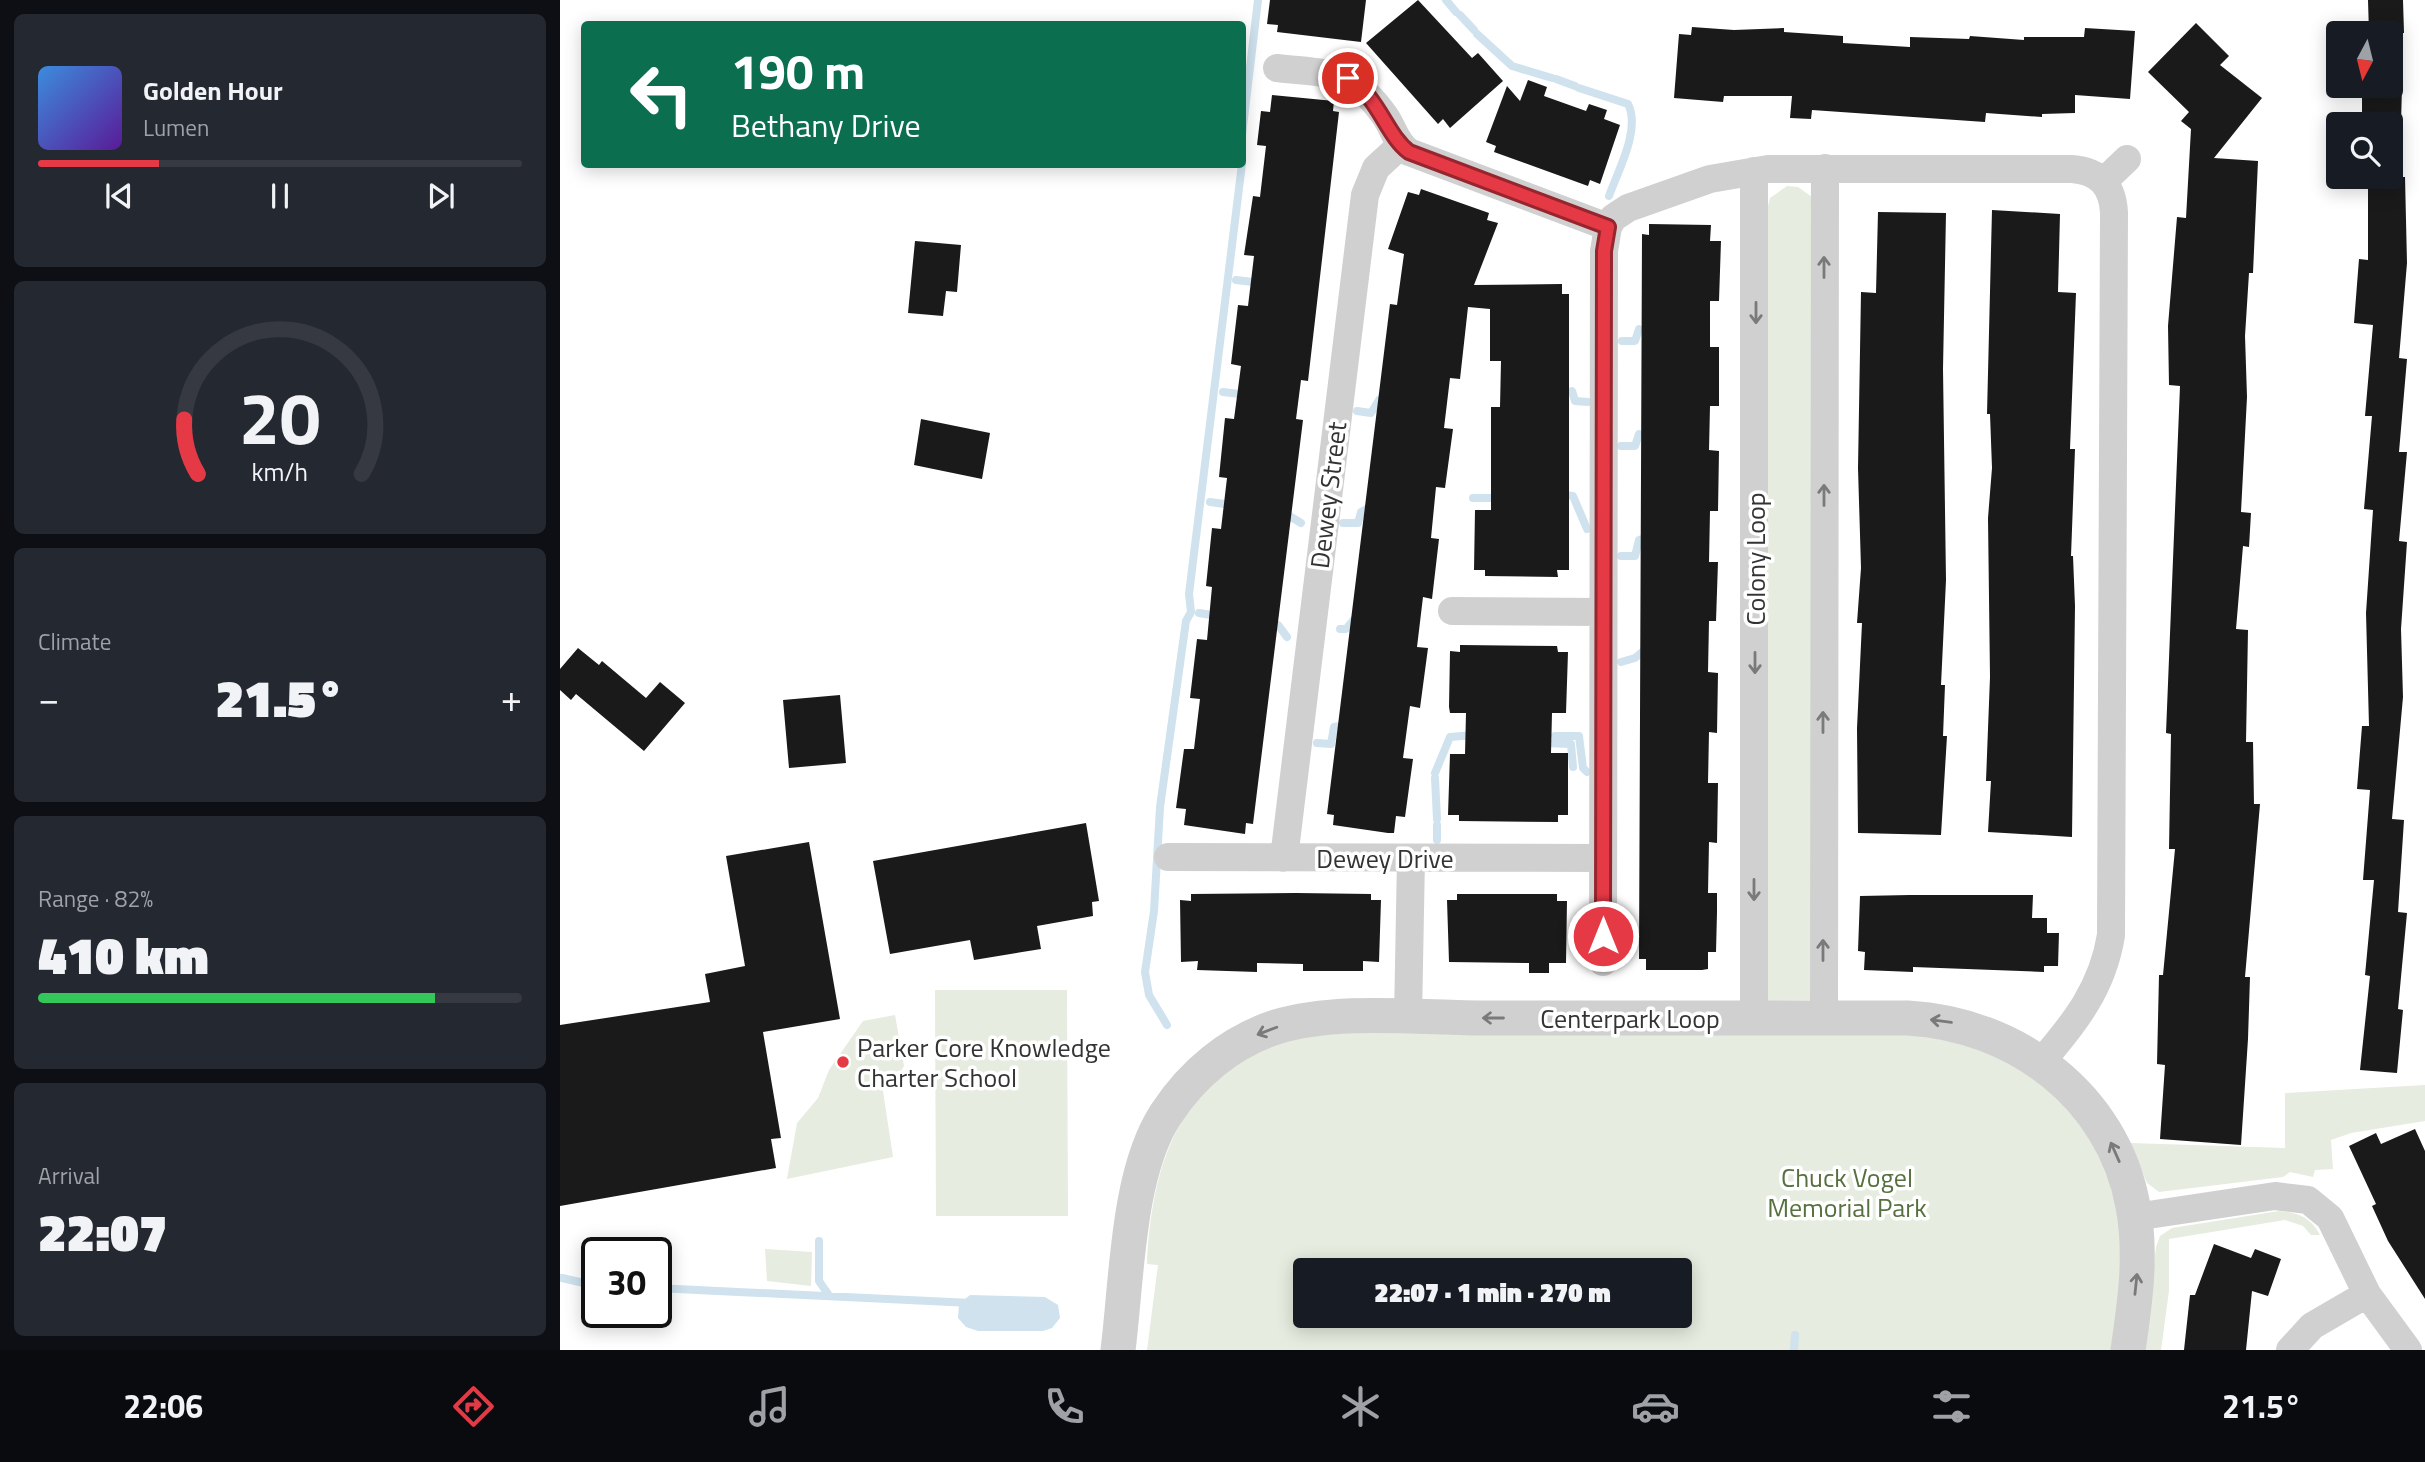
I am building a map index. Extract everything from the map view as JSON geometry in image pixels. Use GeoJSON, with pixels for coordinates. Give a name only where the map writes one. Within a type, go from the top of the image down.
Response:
{"type":"FeatureCollection","features":[{"type":"Feature","properties":{"kind":"street"},"geometry":{"type":"LineString","coordinates":[[1276,68],[1338,75],[1353,82],[1385,117],[1401,145],[1422,158],[1608,227]]}},
{"type":"Feature","properties":{"kind":"street","name":"Dewey Street"},"geometry":{"type":"LineString","coordinates":[[1284,858],[1365,195],[1376,167],[1401,145]]}},
{"type":"Feature","properties":{"kind":"street"},"geometry":{"type":"LineString","coordinates":[[2104,181],[2127,159]]}},
{"type":"Feature","properties":{"kind":"street"},"geometry":{"type":"LineString","coordinates":[[1824,1018],[1825,168]]}},
{"type":"Feature","properties":{"kind":"street"},"geometry":{"type":"LineString","coordinates":[[1603,962],[1604,251],[1608,227],[1613,218],[1628,208],[1710,179],[1754,171],[1825,168],[2087,171],[2104,181],[2113,197],[2114,213],[2111,935],[2105,966],[2092,995],[2076,1021],[2041,1062]]}},
{"type":"Feature","properties":{"kind":"street","name":"Colony Loop"},"geometry":{"type":"LineString","coordinates":[[1754,171],[1754,1018]]}},
{"type":"Feature","properties":{"kind":"street"},"geometry":{"type":"LineString","coordinates":[[1452,611],[1603,612]]}},
{"type":"Feature","properties":{"kind":"street","name":"Dewey Drive"},"geometry":{"type":"LineString","coordinates":[[1168,857],[1603,858]]}},
{"type":"Feature","properties":{"kind":"street"},"geometry":{"type":"LineString","coordinates":[[1408,1017],[1412,858]]}},
{"type":"Feature","properties":{"kind":"street","name":"Centerpark Loop"},"geometry":{"type":"LineString","coordinates":[[1118,1350],[1141,1174],[1159,1124],[1187,1086],[1226,1052],[1274,1028],[1323,1019],[1408,1017],[1908,1018],[1960,1025],[2007,1041],[2041,1062],[2074,1092],[2107,1135],[2126,1180],[2135,1217],[2137,1277],[2128,1350]]}},
{"type":"Feature","properties":{"kind":"street"},"geometry":{"type":"LineString","coordinates":[[2135,1217],[2275,1196],[2303,1198],[2318,1206],[2330,1218],[2367,1294],[2408,1350]]}},
{"type":"Feature","properties":{"kind":"street"},"geometry":{"type":"LineString","coordinates":[[2290,1350],[2312,1326],[2367,1294]]}},
{"type":"Feature","properties":{"kind":"green space"},"geometry":{"type":"Polygon","coordinates":[[[1787,186],[1798,187],[1812,197],[1814,1000],[1766,1001],[1767,210],[1770,198],[1787,186]]]}},
{"type":"Feature","properties":{"kind":"green space"},"geometry":{"type":"Polygon","coordinates":[[[935,990],[1067,990],[1068,1216],[936,1216],[935,990]]]}},
{"type":"Feature","properties":{"kind":"green space"},"geometry":{"type":"Polygon","coordinates":[[[895,1015],[904,1066],[901,1071],[884,1073],[881,1078],[893,1157],[787,1179],[797,1123],[818,1098],[829,1070],[863,1021],[895,1015]]]}},
{"type":"Feature","properties":{"kind":"green space","name":"Chuck Vogel Memorial Park"},"geometry":{"type":"Polygon","coordinates":[[[1344,1033],[1901,1034],[1947,1041],[1989,1054],[2026,1073],[2058,1098],[2083,1129],[2103,1166],[2116,1208],[2122,1255],[2111,1350],[1147,1350],[1158,1265],[1147,1264],[1150,1226],[1156,1189],[1166,1156],[1180,1125],[1199,1098],[1223,1074],[1254,1055],[1291,1040],[1344,1033]]]}},
{"type":"Feature","properties":{"kind":"green space"},"geometry":{"type":"Polygon","coordinates":[[[2425,1085],[2425,1121],[2351,1133],[2331,1140],[2333,1169],[2315,1170],[2313,1177],[2290,1172],[2283,1177],[2159,1192],[2147,1183],[2130,1143],[2285,1148],[2285,1093],[2425,1085]]]}},
{"type":"Feature","properties":{"kind":"green space"},"geometry":{"type":"Polygon","coordinates":[[[2279,1211],[2303,1217],[2320,1235],[2311,1235],[2303,1226],[2285,1220],[2169,1239],[2169,1291],[2161,1350],[2144,1350],[2156,1247],[2160,1236],[2172,1228],[2279,1211]]]}},
{"type":"Feature","properties":{"kind":"green space"},"geometry":{"type":"Polygon","coordinates":[[[765,1249],[812,1252],[811,1286],[767,1281],[765,1249]]]}},
{"type":"Feature","properties":{"kind":"water"},"geometry":{"type":"Polygon","coordinates":[[[970,1295],[1045,1297],[1058,1305],[1060,1318],[1052,1328],[1043,1331],[978,1331],[966,1327],[958,1318],[959,1304],[970,1295]]]}},
{"type":"Feature","properties":{"kind":"building"},"geometry":{"type":"Polygon","coordinates":[[[1270,0],[1366,0],[1361,42],[1277,32],[1278,25],[1267,24],[1270,0]]]}},
{"type":"Feature","properties":{"kind":"building"},"geometry":{"type":"Polygon","coordinates":[[[1418,0],[1472,58],[1478,53],[1503,81],[1450,128],[1443,119],[1438,124],[1366,43],[1418,0]]]}},
{"type":"Feature","properties":{"kind":"building"},"geometry":{"type":"Polygon","coordinates":[[[2368,0],[2403,0],[2404,33],[2403,21],[2369,21],[2368,0]]]}},
{"type":"Feature","properties":{"kind":"building"},"geometry":{"type":"Polygon","coordinates":[[[2196,23],[2229,56],[2220,65],[2262,98],[2214,158],[2258,161],[2253,273],[2249,273],[2245,336],[2247,397],[2241,512],[2251,513],[2249,547],[2243,546],[2236,629],[2248,630],[2246,742],[2253,742],[2254,804],[2260,804],[2245,977],[2250,977],[2241,1145],[2160,1139],[2165,1065],[2157,1064],[2159,975],[2163,975],[2175,849],[2169,849],[2171,734],[2166,733],[2180,386],[2169,385],[2168,326],[2177,217],[2186,218],[2191,129],[2181,121],[2189,112],[2148,72],[2196,23]]]}},
{"type":"Feature","properties":{"kind":"building"},"geometry":{"type":"Polygon","coordinates":[[[1692,27],[1734,30],[1784,28],[1784,32],[1843,36],[1843,43],[1910,47],[1910,37],[1969,39],[1970,36],[2024,40],[2024,37],[2084,37],[2085,28],[2135,31],[2130,99],[2075,95],[2075,113],[2042,114],[2042,117],[1986,113],[1985,122],[1812,110],[1811,119],[1790,118],[1792,96],[1724,96],[1723,102],[1674,98],[1679,34],[1691,35],[1692,27]]]}},
{"type":"Feature","properties":{"kind":"building"},"geometry":{"type":"Polygon","coordinates":[[[1528,80],[1547,87],[1544,96],[1586,111],[1589,104],[1607,110],[1604,119],[1620,125],[1600,184],[1590,180],[1588,186],[1494,152],[1496,146],[1486,142],[1507,86],[1520,101],[1528,80]]]}},
{"type":"Feature","properties":{"kind":"building"},"geometry":{"type":"Polygon","coordinates":[[[1272,95],[1334,101],[1333,111],[1339,112],[1308,381],[1301,380],[1296,419],[1303,420],[1253,824],[1246,823],[1245,834],[1184,825],[1186,809],[1176,808],[1184,749],[1194,749],[1200,699],[1190,698],[1197,639],[1207,640],[1212,587],[1206,586],[1212,528],[1221,529],[1227,478],[1219,477],[1225,418],[1234,419],[1241,366],[1231,364],[1238,305],[1248,306],[1254,256],[1244,255],[1253,196],[1260,197],[1266,146],[1257,145],[1261,111],[1270,112],[1272,95]]]}},
{"type":"Feature","properties":{"kind":"building"},"geometry":{"type":"Polygon","coordinates":[[[2362,98],[2402,98],[2401,112],[2362,112],[2362,98]]]}},
{"type":"Feature","properties":{"kind":"building"},"geometry":{"type":"Polygon","coordinates":[[[2405,177],[2407,263],[2399,358],[2407,359],[2399,452],[2407,452],[2399,541],[2407,542],[2401,629],[2403,697],[2392,819],[2404,820],[2398,912],[2407,913],[2398,1009],[2403,1010],[2397,1073],[2360,1070],[2370,976],[2365,975],[2374,880],[2363,880],[2370,790],[2357,789],[2362,726],[2369,726],[2366,613],[2373,510],[2364,509],[2372,416],[2365,416],[2373,325],[2354,323],[2359,259],[2368,260],[2368,189],[2403,189],[2405,177]]]}},
{"type":"Feature","properties":{"kind":"building"},"geometry":{"type":"Polygon","coordinates":[[[1421,189],[1489,213],[1487,220],[1498,223],[1474,285],[1562,284],[1562,294],[1569,294],[1569,570],[1557,570],[1558,577],[1485,576],[1485,570],[1474,570],[1475,510],[1491,510],[1491,407],[1500,407],[1501,361],[1490,361],[1490,309],[1468,307],[1460,379],[1450,378],[1444,428],[1453,429],[1445,488],[1436,487],[1431,538],[1439,539],[1432,599],[1423,597],[1417,647],[1428,648],[1420,708],[1410,706],[1403,758],[1413,759],[1405,817],[1396,816],[1394,833],[1388,833],[1333,825],[1334,815],[1327,814],[1390,304],[1397,305],[1404,254],[1388,249],[1408,192],[1419,195],[1421,189]]]}},
{"type":"Feature","properties":{"kind":"building"},"geometry":{"type":"Polygon","coordinates":[[[1992,210],[2060,214],[2058,292],[2076,293],[2070,449],[2075,449],[2071,556],[2075,606],[2072,837],[1988,832],[1991,781],[1986,781],[1990,677],[1988,518],[1992,468],[1990,414],[1987,414],[1992,210]]]}},
{"type":"Feature","properties":{"kind":"building"},"geometry":{"type":"Polygon","coordinates":[[[1878,212],[1946,213],[1943,369],[1946,580],[1941,685],[1945,685],[1943,736],[1947,736],[1941,835],[1858,833],[1857,728],[1862,623],[1857,623],[1861,568],[1858,468],[1861,292],[1876,293],[1878,212]]]}},
{"type":"Feature","properties":{"kind":"building"},"geometry":{"type":"Polygon","coordinates":[[[1649,224],[1711,225],[1710,241],[1721,241],[1719,301],[1710,301],[1710,347],[1719,347],[1719,406],[1710,406],[1709,450],[1719,451],[1718,511],[1710,511],[1709,562],[1718,562],[1716,621],[1709,621],[1708,672],[1718,673],[1717,733],[1709,732],[1708,783],[1718,783],[1717,843],[1709,842],[1708,893],[1717,893],[1716,952],[1708,952],[1708,969],[1702,970],[1646,970],[1646,959],[1639,959],[1642,234],[1649,235],[1649,224]]]}},
{"type":"Feature","properties":{"kind":"building"},"geometry":{"type":"Polygon","coordinates":[[[915,241],[961,245],[957,292],[946,291],[943,316],[908,313],[915,241]]]}},
{"type":"Feature","properties":{"kind":"building"},"geometry":{"type":"Polygon","coordinates":[[[921,419],[990,433],[982,479],[914,465],[921,419]]]}},
{"type":"Feature","properties":{"kind":"building"},"geometry":{"type":"Polygon","coordinates":[[[1460,645],[1557,646],[1558,652],[1568,652],[1566,713],[1552,713],[1551,753],[1568,753],[1568,815],[1558,815],[1558,822],[1459,821],[1459,815],[1448,815],[1450,754],[1465,754],[1466,713],[1450,713],[1449,707],[1450,651],[1460,652],[1460,645]]]}},
{"type":"Feature","properties":{"kind":"building"},"geometry":{"type":"Polygon","coordinates":[[[578,648],[599,665],[602,661],[646,698],[660,682],[685,703],[644,751],[576,694],[571,700],[560,690],[560,669],[578,648]]]}},
{"type":"Feature","properties":{"kind":"building"},"geometry":{"type":"Polygon","coordinates":[[[840,695],[846,763],[789,768],[783,700],[840,695]]]}},
{"type":"Feature","properties":{"kind":"building"},"geometry":{"type":"Polygon","coordinates":[[[1086,823],[1099,901],[1092,902],[1093,916],[1037,926],[1041,949],[974,960],[970,940],[890,954],[873,861],[1086,823]]]}},
{"type":"Feature","properties":{"kind":"building"},"geometry":{"type":"Polygon","coordinates":[[[809,842],[840,1019],[763,1032],[781,1138],[771,1139],[776,1168],[560,1206],[560,1025],[710,1002],[705,974],[745,966],[726,856],[809,842]]]}},
{"type":"Feature","properties":{"kind":"building"},"geometry":{"type":"Polygon","coordinates":[[[1191,894],[1371,894],[1371,900],[1381,900],[1379,962],[1363,961],[1363,971],[1303,971],[1303,964],[1257,963],[1257,972],[1197,970],[1198,961],[1181,962],[1180,900],[1191,901],[1191,894]]]}},
{"type":"Feature","properties":{"kind":"building"},"geometry":{"type":"Polygon","coordinates":[[[1457,894],[1557,894],[1557,901],[1567,901],[1566,963],[1549,963],[1549,973],[1529,973],[1529,963],[1449,962],[1447,900],[1457,900],[1457,894]]]}},
{"type":"Feature","properties":{"kind":"building"},"geometry":{"type":"Polygon","coordinates":[[[2033,895],[2032,918],[2047,918],[2047,933],[2059,933],[2058,966],[2044,966],[2044,972],[1913,967],[1913,972],[1864,970],[1865,952],[1858,951],[1860,896],[2033,895]]]}},
{"type":"Feature","properties":{"kind":"building"},"geometry":{"type":"Polygon","coordinates":[[[2415,1129],[2425,1151],[2425,1299],[2388,1241],[2372,1206],[2376,1204],[2349,1146],[2376,1133],[2381,1144],[2415,1129]]]}},
{"type":"Feature","properties":{"kind":"building"},"geometry":{"type":"Polygon","coordinates":[[[2214,1244],[2251,1258],[2255,1249],[2281,1259],[2268,1296],[2252,1291],[2246,1350],[2184,1350],[2190,1295],[2195,1295],[2214,1244]]]}},
{"type":"Feature","properties":{"kind":"waterway"},"geometry":{"type":"LineString","coordinates":[[1246,101],[1258,0]]}},
{"type":"Feature","properties":{"kind":"waterway"},"geometry":{"type":"LineString","coordinates":[[1446,0],[1456,12]]}},
{"type":"Feature","properties":{"kind":"waterway"},"geometry":{"type":"LineString","coordinates":[[1460,15],[1474,30]]}},
{"type":"Feature","properties":{"kind":"waterway"},"geometry":{"type":"LineString","coordinates":[[1477,34],[1512,66],[1552,78]]}},
{"type":"Feature","properties":{"kind":"waterway"},"geometry":{"type":"LineString","coordinates":[[1556,79],[1575,86]]}},
{"type":"Feature","properties":{"kind":"waterway"},"geometry":{"type":"LineString","coordinates":[[1579,88],[1628,104],[1631,114],[1632,125],[1627,150],[1609,196]]}},
{"type":"Feature","properties":{"kind":"waterway"},"geometry":{"type":"LineString","coordinates":[[1167,1025],[1149,995],[1145,972],[1154,911],[1160,807],[1186,621],[1191,612],[1189,594],[1242,168]]}},
{"type":"Feature","properties":{"kind":"waterway"},"geometry":{"type":"LineString","coordinates":[[1236,280],[1261,283]]}},
{"type":"Feature","properties":{"kind":"waterway"},"geometry":{"type":"LineString","coordinates":[[1622,341],[1635,341],[1639,329]]}},
{"type":"Feature","properties":{"kind":"waterway"},"geometry":{"type":"LineString","coordinates":[[1572,391],[1575,401],[1588,402]]}},
{"type":"Feature","properties":{"kind":"waterway"},"geometry":{"type":"LineString","coordinates":[[1223,392],[1248,395]]}},
{"type":"Feature","properties":{"kind":"waterway"},"geometry":{"type":"LineString","coordinates":[[1357,411],[1371,413],[1379,400],[1386,396]]}},
{"type":"Feature","properties":{"kind":"waterway"},"geometry":{"type":"LineString","coordinates":[[1621,446],[1635,446],[1639,434]]}},
{"type":"Feature","properties":{"kind":"waterway"},"geometry":{"type":"LineString","coordinates":[[1559,494],[1573,496],[1587,529]]}},
{"type":"Feature","properties":{"kind":"waterway"},"geometry":{"type":"LineString","coordinates":[[1473,498],[1501,498]]}},
{"type":"Feature","properties":{"kind":"waterway"},"geometry":{"type":"LineString","coordinates":[[1210,502],[1232,505]]}},
{"type":"Feature","properties":{"kind":"waterway"},"geometry":{"type":"LineString","coordinates":[[1343,523],[1358,523],[1361,512],[1372,506]]}},
{"type":"Feature","properties":{"kind":"waterway"},"geometry":{"type":"LineString","coordinates":[[1283,512],[1301,523]]}},
{"type":"Feature","properties":{"kind":"waterway"},"geometry":{"type":"LineString","coordinates":[[1621,556],[1635,556],[1639,540],[1651,536]]}},
{"type":"Feature","properties":{"kind":"waterway"},"geometry":{"type":"LineString","coordinates":[[1199,613],[1217,616]]}},
{"type":"Feature","properties":{"kind":"waterway"},"geometry":{"type":"LineString","coordinates":[[1340,629],[1346,629],[1356,617]]}},
{"type":"Feature","properties":{"kind":"waterway"},"geometry":{"type":"LineString","coordinates":[[1268,622],[1278,625],[1287,637]]}},
{"type":"Feature","properties":{"kind":"waterway"},"geometry":{"type":"LineString","coordinates":[[1621,662],[1635,658],[1647,648]]}},
{"type":"Feature","properties":{"kind":"waterway"},"geometry":{"type":"LineString","coordinates":[[1317,743],[1331,744],[1334,727],[1346,725]]}},
{"type":"Feature","properties":{"kind":"waterway"},"geometry":{"type":"LineString","coordinates":[[1435,773],[1450,737],[1474,735]]}},
{"type":"Feature","properties":{"kind":"waterway"},"geometry":{"type":"LineString","coordinates":[[1555,736],[1579,736],[1583,768],[1587,772]]}},
{"type":"Feature","properties":{"kind":"waterway"},"geometry":{"type":"LineString","coordinates":[[1544,743],[1571,744],[1573,767]]}},
{"type":"Feature","properties":{"kind":"waterway"},"geometry":{"type":"LineString","coordinates":[[1435,778],[1437,819]]}},
{"type":"Feature","properties":{"kind":"waterway"},"geometry":{"type":"LineString","coordinates":[[1437,825],[1437,840]]}},
{"type":"Feature","properties":{"kind":"waterway"},"geometry":{"type":"LineString","coordinates":[[819,1241],[819,1281],[828,1294]]}},
{"type":"Feature","properties":{"kind":"waterway"},"geometry":{"type":"LineString","coordinates":[[562,1278],[581,1282]]}},
{"type":"Feature","properties":{"kind":"waterway"},"geometry":{"type":"LineString","coordinates":[[672,1289],[971,1303]]}},
{"type":"Feature","properties":{"kind":"waterway"},"geometry":{"type":"LineString","coordinates":[[1794,1350],[1795,1335]]}},
{"type":"Feature","properties":{"kind":"place","name":"Parker Core Knowledge Charter School"},"geometry":{"type":"Point","coordinates":[843,1062]}},
{"type":"Feature","properties":{"kind":"route"},"geometry":{"type":"LineString","coordinates":[[1348,78],[1357,84],[1385,117],[1401,145],[1409,152],[1608,227],[1604,251],[1603,936]]}}]}
